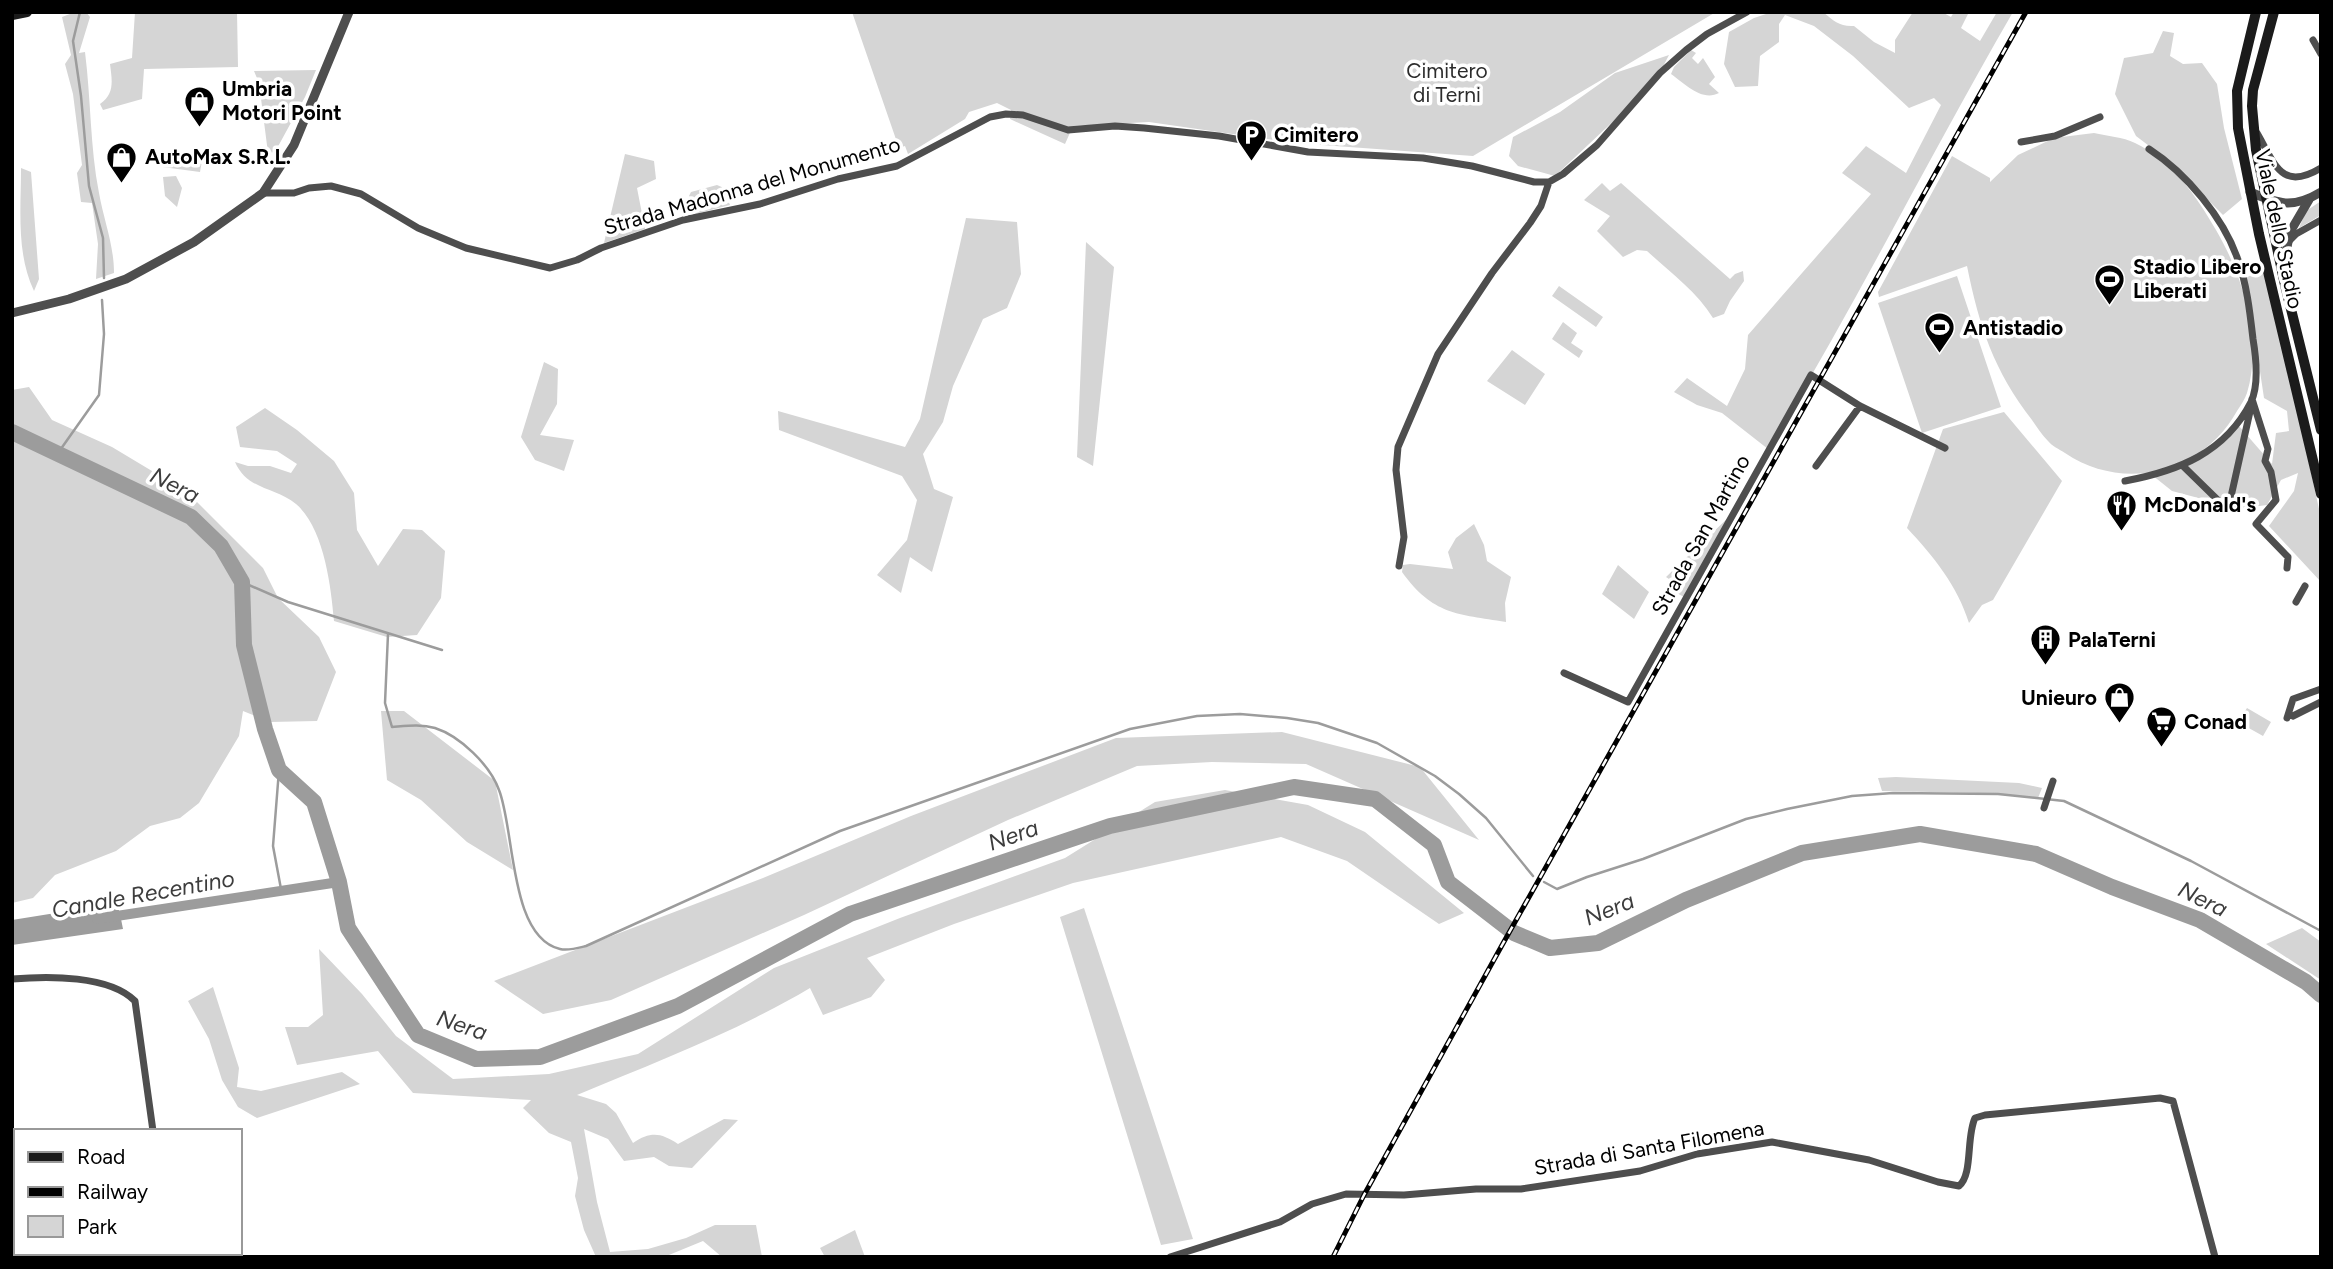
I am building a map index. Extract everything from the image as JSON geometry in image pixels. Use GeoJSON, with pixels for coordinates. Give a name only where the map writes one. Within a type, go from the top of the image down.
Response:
{"type":"FeatureCollection","features":[{"type":"Feature","properties":{"kind":"main road"},"geometry":{"type":"LineString","coordinates":[[12,15],[27,12]]}},
{"type":"Feature","properties":{"kind":"main road","name":"Viale dello Stadio"},"geometry":{"type":"LineString","coordinates":[[2256,12],[2237,91],[2238,128],[2250,191],[2321,494]]}},
{"type":"Feature","properties":{"kind":"main road","name":"Viale dello Stadio"},"geometry":{"type":"LineString","coordinates":[[2274,12],[2253,90],[2256,150],[2282,272],[2321,430]]}},
{"type":"Feature","properties":{"kind":"street"},"geometry":{"type":"LineString","coordinates":[[12,313],[69,299],[126,279],[194,242],[263,193],[294,145],[349,12]]}},
{"type":"Feature","properties":{"kind":"street"},"geometry":{"type":"LineString","coordinates":[[1399,566],[1404,537],[1396,470],[1398,447],[1438,354],[1541,206],[1549,182],[1563,174],[1597,145],[1669,65],[1707,34],[1747,12]]}},
{"type":"Feature","properties":{"kind":"street"},"geometry":{"type":"LineString","coordinates":[[2313,40],[2321,54]]}},
{"type":"Feature","properties":{"kind":"street","name":"Strada Madonna del Monumento"},"geometry":{"type":"LineString","coordinates":[[263,193],[294,193],[309,188],[331,186],[351,191],[418,228],[466,248],[550,268],[683,220],[760,204],[838,179],[897,166],[990,117],[1006,114],[1023,115],[1068,130],[1115,126],[1144,128],[1219,136],[1308,152],[1423,158],[1472,166],[1534,182],[1549,182]]}},
{"type":"Feature","properties":{"kind":"street"},"geometry":{"type":"LineString","coordinates":[[2021,142],[2054,136],[2100,117]]}},
{"type":"Feature","properties":{"kind":"street"},"geometry":{"type":"LineString","coordinates":[[2255,130],[2278,170],[2293,178],[2305,177],[2321,167]]}},
{"type":"Feature","properties":{"kind":"street"},"geometry":{"type":"LineString","coordinates":[[2149,149],[2167,161],[2220,224],[2238,259],[2256,355],[2252,399],[2228,510],[2182,466]]}},
{"type":"Feature","properties":{"kind":"street"},"geometry":{"type":"LineString","coordinates":[[2250,191],[2266,199],[2294,204],[2321,192]]}},
{"type":"Feature","properties":{"kind":"street"},"geometry":{"type":"LineString","coordinates":[[2282,272],[2287,243],[2296,220],[2311,198]]}},
{"type":"Feature","properties":{"kind":"street"},"geometry":{"type":"LineString","coordinates":[[2287,243],[2321,220]]}},
{"type":"Feature","properties":{"kind":"street","name":"Strada San Martino"},"geometry":{"type":"LineString","coordinates":[[1564,673],[1628,702],[1811,374],[1860,406],[1945,448]]}},
{"type":"Feature","properties":{"kind":"street"},"geometry":{"type":"LineString","coordinates":[[2125,481],[2182,466],[2197,459],[2236,426],[2252,399]]}},
{"type":"Feature","properties":{"kind":"street"},"geometry":{"type":"LineString","coordinates":[[2252,399],[2268,449],[2265,461],[2276,500],[2256,524],[2288,557],[2287,568]]}},
{"type":"Feature","properties":{"kind":"street"},"geometry":{"type":"LineString","coordinates":[[1816,466],[1860,406]]}},
{"type":"Feature","properties":{"kind":"street"},"geometry":{"type":"LineString","coordinates":[[2296,602],[2305,586]]}},
{"type":"Feature","properties":{"kind":"street"},"geometry":{"type":"LineString","coordinates":[[2321,689],[2293,699],[2290,717],[2321,702]]}},
{"type":"Feature","properties":{"kind":"street"},"geometry":{"type":"LineString","coordinates":[[2044,808],[2053,781]]}},
{"type":"Feature","properties":{"kind":"street"},"geometry":{"type":"LineString","coordinates":[[12,979],[44,976],[106,985],[125,991],[135,1002],[153,1129]]}},
{"type":"Feature","properties":{"kind":"street","name":"Strada di Santa Filomena"},"geometry":{"type":"LineString","coordinates":[[1170,1257],[1279,1223],[1312,1204],[1346,1194],[1404,1195],[1476,1189],[1521,1189],[1640,1171],[1696,1154],[1772,1142],[1869,1160],[1959,1186],[1964,1182],[1970,1129],[1975,1118],[2160,1098],[2173,1101],[2215,1257]]}},
{"type":"Feature","properties":{"kind":"green space"},"geometry":{"type":"Polygon","coordinates":[[[75,12],[86,12],[90,17],[79,53],[85,52],[96,176],[114,263],[114,273],[96,279],[98,244],[92,203],[81,202],[77,173],[82,165],[73,94],[65,64],[71,55],[62,17],[75,12]]]}},
{"type":"Feature","properties":{"kind":"green space"},"geometry":{"type":"Polygon","coordinates":[[[135,12],[237,12],[238,67],[144,69],[142,99],[103,110],[100,104],[108,96],[111,86],[110,64],[132,58],[135,12]]]}},
{"type":"Feature","properties":{"kind":"green space","name":"Cimitero di Terni"},"geometry":{"type":"Polygon","coordinates":[[[852,12],[1716,12],[1473,156],[1294,143],[1149,122],[1073,126],[1065,144],[1010,119],[1011,110],[997,103],[969,112],[965,119],[908,154],[905,146],[899,148],[852,12]]]}},
{"type":"Feature","properties":{"kind":"green space"},"geometry":{"type":"Polygon","coordinates":[[[1772,12],[1823,12],[1834,21],[1854,26],[1874,42],[1895,53],[1895,40],[1913,12],[1942,12],[1951,17],[1954,12],[1969,12],[1961,28],[1980,41],[1997,12],[2013,12],[1831,341],[1768,449],[1722,413],[1697,405],[1674,392],[1687,378],[1727,406],[1745,369],[1748,335],[1871,194],[1842,173],[1866,146],[1906,173],[1941,105],[1934,98],[1909,108],[1853,56],[1814,26],[1785,15],[1779,24],[1779,42],[1760,56],[1758,86],[1735,87],[1724,64],[1729,32],[1754,18],[1772,12]]]}},
{"type":"Feature","properties":{"kind":"green space"},"geometry":{"type":"Polygon","coordinates":[[[2163,31],[2174,33],[2170,56],[2183,64],[2202,63],[2217,84],[2224,128],[2242,199],[2223,215],[2169,161],[2136,136],[2115,94],[2124,58],[2153,53],[2163,31]]]}},
{"type":"Feature","properties":{"kind":"green space"},"geometry":{"type":"Polygon","coordinates":[[[1691,50],[1696,53],[1692,58],[1698,64],[1703,58],[1715,77],[1709,84],[1719,93],[1700,94],[1671,74],[1674,67],[1691,50]]]}},
{"type":"Feature","properties":{"kind":"green space"},"geometry":{"type":"Polygon","coordinates":[[[1669,55],[1655,82],[1555,176],[1518,166],[1509,156],[1513,137],[1560,112],[1615,73],[1669,55]]]}},
{"type":"Feature","properties":{"kind":"green space"},"geometry":{"type":"Polygon","coordinates":[[[316,70],[305,97],[275,152],[268,153],[259,83],[254,71],[316,70]]]}},
{"type":"Feature","properties":{"kind":"green space","name":"Stadio Libero Liberati"},"geometry":{"type":"Polygon","coordinates":[[[2094,133],[2135,143],[2160,159],[2182,180],[2226,248],[2242,288],[2251,330],[2253,352],[2247,393],[2222,432],[2204,449],[2183,462],[2136,474],[2112,472],[2088,465],[2050,443],[2042,434],[1998,366],[1983,328],[1967,266],[1879,297],[1878,292],[1952,156],[1990,178],[1990,182],[2018,155],[2054,138],[2094,133]]]}},
{"type":"Feature","properties":{"kind":"green space"},"geometry":{"type":"Polygon","coordinates":[[[160,154],[202,161],[200,172],[155,166],[155,157],[160,154]]]}},
{"type":"Feature","properties":{"kind":"green space"},"geometry":{"type":"Polygon","coordinates":[[[625,154],[654,161],[656,179],[637,188],[645,229],[604,243],[625,154]]]}},
{"type":"Feature","properties":{"kind":"green space"},"geometry":{"type":"Polygon","coordinates":[[[21,168],[31,172],[39,279],[34,291],[24,262],[22,246],[21,168]]]}},
{"type":"Feature","properties":{"kind":"green space"},"geometry":{"type":"Polygon","coordinates":[[[176,176],[182,188],[177,207],[165,196],[163,177],[176,176]]]}},
{"type":"Feature","properties":{"kind":"green space"},"geometry":{"type":"Polygon","coordinates":[[[1602,183],[1610,191],[1621,183],[1730,279],[1743,271],[1744,281],[1724,314],[1713,318],[1691,291],[1647,251],[1637,250],[1623,257],[1597,231],[1610,216],[1584,200],[1602,183]]]}},
{"type":"Feature","properties":{"kind":"green space"},"geometry":{"type":"Polygon","coordinates":[[[717,185],[724,188],[730,205],[695,214],[689,196],[691,192],[717,185]]]}},
{"type":"Feature","properties":{"kind":"green space"},"geometry":{"type":"Polygon","coordinates":[[[2321,201],[2321,215],[2299,228],[2306,211],[2321,201]]]}},
{"type":"Feature","properties":{"kind":"green space"},"geometry":{"type":"Polygon","coordinates":[[[966,218],[1017,222],[1021,274],[1007,308],[983,319],[953,386],[943,422],[923,454],[934,489],[953,497],[932,572],[910,557],[901,593],[877,575],[907,540],[917,500],[902,476],[779,430],[778,411],[905,447],[920,419],[966,218]]]}},
{"type":"Feature","properties":{"kind":"green space"},"geometry":{"type":"Polygon","coordinates":[[[1086,242],[1114,267],[1093,466],[1077,457],[1086,242]]]}},
{"type":"Feature","properties":{"kind":"green space"},"geometry":{"type":"Polygon","coordinates":[[[2261,269],[2271,290],[2321,518],[2321,582],[2269,526],[2294,491],[2298,473],[2281,480],[2267,505],[2244,508],[2172,491],[2152,475],[2200,459],[2220,446],[2239,426],[2272,464],[2276,433],[2289,431],[2287,411],[2264,398],[2246,278],[2261,269]]]}},
{"type":"Feature","properties":{"kind":"green space","name":"Antistadio"},"geometry":{"type":"Polygon","coordinates":[[[1957,276],[2001,407],[1922,433],[1878,303],[1957,276]]]}},
{"type":"Feature","properties":{"kind":"green space"},"geometry":{"type":"Polygon","coordinates":[[[1559,286],[1603,317],[1596,327],[1552,296],[1559,286]]]}},
{"type":"Feature","properties":{"kind":"green space"},"geometry":{"type":"Polygon","coordinates":[[[1563,322],[1577,333],[1571,343],[1583,351],[1579,358],[1552,339],[1563,322]]]}},
{"type":"Feature","properties":{"kind":"green space"},"geometry":{"type":"Polygon","coordinates":[[[1512,350],[1545,374],[1525,405],[1487,381],[1512,350]]]}},
{"type":"Feature","properties":{"kind":"green space"},"geometry":{"type":"Polygon","coordinates":[[[544,362],[558,369],[557,404],[540,435],[574,440],[564,471],[535,460],[521,437],[544,362]]]}},
{"type":"Feature","properties":{"kind":"green space"},"geometry":{"type":"Polygon","coordinates":[[[29,387],[52,420],[112,447],[187,492],[263,568],[278,598],[319,637],[336,672],[317,721],[270,722],[243,711],[239,736],[199,803],[180,818],[150,826],[116,851],[55,875],[33,898],[12,903],[12,390],[29,387]]]}},
{"type":"Feature","properties":{"kind":"green space"},"geometry":{"type":"Polygon","coordinates":[[[265,408],[334,461],[354,493],[357,530],[378,566],[403,529],[422,530],[445,551],[441,598],[417,635],[387,637],[334,621],[331,591],[320,542],[306,514],[288,498],[247,478],[235,462],[248,466],[270,466],[291,473],[297,464],[277,451],[240,447],[236,427],[265,408]]]}},
{"type":"Feature","properties":{"kind":"green space"},"geometry":{"type":"Polygon","coordinates":[[[2004,412],[2062,481],[1993,600],[1982,605],[1969,623],[1944,572],[1907,528],[1943,429],[2004,412]]]}},
{"type":"Feature","properties":{"kind":"green space"},"geometry":{"type":"Polygon","coordinates":[[[1731,515],[1684,597],[1673,591],[1675,583],[1666,577],[1731,515]]]}},
{"type":"Feature","properties":{"kind":"green space"},"geometry":{"type":"Polygon","coordinates":[[[1474,524],[1484,545],[1487,561],[1511,577],[1505,603],[1506,622],[1460,614],[1436,605],[1424,597],[1402,572],[1403,565],[1410,564],[1453,569],[1448,552],[1456,538],[1474,524]]]}},
{"type":"Feature","properties":{"kind":"green space"},"geometry":{"type":"Polygon","coordinates":[[[1618,565],[1649,592],[1634,619],[1602,594],[1618,565]]]}},
{"type":"Feature","properties":{"kind":"green space"},"geometry":{"type":"Polygon","coordinates":[[[2247,708],[2271,722],[2263,736],[2238,722],[2247,708]]]}},
{"type":"Feature","properties":{"kind":"green space"},"geometry":{"type":"Polygon","coordinates":[[[381,711],[404,711],[495,781],[513,870],[467,842],[421,800],[387,780],[381,711]]]}},
{"type":"Feature","properties":{"kind":"green space"},"geometry":{"type":"Polygon","coordinates":[[[1282,732],[1420,767],[1479,840],[1306,764],[1212,762],[1137,766],[1008,820],[804,915],[611,1000],[543,1014],[494,981],[1116,738],[1282,732]]]}},
{"type":"Feature","properties":{"kind":"green space"},"geometry":{"type":"Polygon","coordinates":[[[1878,778],[2019,783],[2042,788],[2038,798],[1979,793],[1882,791],[1878,778]]]}},
{"type":"Feature","properties":{"kind":"green space"},"geometry":{"type":"Polygon","coordinates":[[[1225,790],[1308,805],[1365,832],[1464,913],[1439,924],[1347,861],[1281,837],[1073,883],[954,924],[867,958],[885,980],[871,997],[823,1015],[810,988],[725,1032],[577,1095],[606,1104],[616,1113],[633,1143],[656,1135],[678,1144],[724,1119],[738,1120],[692,1168],[669,1166],[654,1157],[624,1161],[608,1139],[584,1129],[597,1202],[610,1252],[648,1249],[686,1238],[715,1225],[756,1225],[762,1257],[722,1257],[703,1241],[664,1257],[596,1257],[584,1230],[575,1196],[578,1178],[571,1142],[549,1133],[523,1108],[531,1100],[413,1093],[378,1051],[297,1065],[285,1027],[308,1027],[323,1015],[319,949],[362,994],[396,1036],[453,1079],[549,1074],[638,1054],[774,968],[900,918],[1065,858],[1155,802],[1225,790]]]}},
{"type":"Feature","properties":{"kind":"green space"},"geometry":{"type":"Polygon","coordinates":[[[1084,908],[1193,1239],[1161,1245],[1060,917],[1084,908]]]}},
{"type":"Feature","properties":{"kind":"green space"},"geometry":{"type":"Polygon","coordinates":[[[2302,928],[2321,942],[2321,980],[2266,944],[2302,928]]]}},
{"type":"Feature","properties":{"kind":"green space"},"geometry":{"type":"Polygon","coordinates":[[[213,987],[239,1068],[237,1087],[261,1091],[342,1072],[360,1084],[257,1118],[238,1107],[222,1080],[209,1039],[188,1001],[213,987]]]}},
{"type":"Feature","properties":{"kind":"green space"},"geometry":{"type":"Polygon","coordinates":[[[855,1230],[865,1257],[825,1257],[820,1248],[855,1230]]]}},
{"type":"Feature","properties":{"kind":"shaded area"},"geometry":{"type":"Polygon","coordinates":[[[118,903],[119,911],[110,916],[121,919],[123,929],[12,945],[12,920],[118,903]]]}},
{"type":"Feature","properties":{"kind":"waterway"},"geometry":{"type":"LineString","coordinates":[[80,12],[73,41],[89,186],[103,238],[104,278]]}},
{"type":"Feature","properties":{"kind":"waterway"},"geometry":{"type":"LineString","coordinates":[[58,453],[99,395],[104,334],[102,300]]}},
{"type":"Feature","properties":{"kind":"waterway","name":"Nera"},"geometry":{"type":"LineString","coordinates":[[12,432],[191,517],[221,546],[242,582],[244,645],[265,729],[279,770],[314,802],[339,882],[348,928],[418,1035],[476,1059],[540,1057],[678,1006],[850,914],[1110,826],[1294,787],[1375,799],[1434,845],[1448,882],[1514,933],[1550,948],[1598,943],[1686,900],[1802,853],[1920,834],[2036,854],[2112,887],[2200,920],[2306,982],[2321,995]]}},
{"type":"Feature","properties":{"kind":"waterway"},"geometry":{"type":"LineString","coordinates":[[242,582],[288,602],[442,650]]}},
{"type":"Feature","properties":{"kind":"waterway"},"geometry":{"type":"LineString","coordinates":[[388,634],[385,703],[392,727],[424,726],[445,732],[464,745],[489,771],[495,780],[504,808],[516,880],[531,925],[543,940],[560,949],[586,946],[840,831],[1130,729],[1197,716],[1240,714],[1287,718],[1318,723],[1377,743],[1435,776],[1459,794],[1486,818],[1533,876]]}},
{"type":"Feature","properties":{"kind":"waterway","name":"Canale Recentino"},"geometry":{"type":"LineString","coordinates":[[279,770],[273,846],[281,889]]}},
{"type":"Feature","properties":{"kind":"waterway"},"geometry":{"type":"LineString","coordinates":[[1544,882],[1557,889],[1746,819],[1852,796],[1893,793],[1998,794],[2064,801],[2191,861],[2321,931]]}},
{"type":"Feature","properties":{"kind":"waterway","name":"Canale Recentino"},"geometry":{"type":"LineString","coordinates":[[97,919],[339,882]]}},
{"type":"Feature","properties":{"kind":"railway"},"geometry":{"type":"LineString","coordinates":[[1333,1257],[1364,1195],[1501,947],[2026,12]]}},
{"type":"Feature","properties":{"kind":"place","name":"Umbria Motori Point"},"geometry":{"type":"Point","coordinates":[199,128]}},
{"type":"Feature","properties":{"kind":"place","name":"Cimitero"},"geometry":{"type":"Point","coordinates":[1251,162]}},
{"type":"Feature","properties":{"kind":"place","name":"AutoMax S.R.L."},"geometry":{"type":"Point","coordinates":[122,184]}},
{"type":"Feature","properties":{"kind":"place","name":"Stadio Libero Liberati"},"geometry":{"type":"Point","coordinates":[2110,306]}},
{"type":"Feature","properties":{"kind":"place","name":"Antistadio"},"geometry":{"type":"Point","coordinates":[1940,355]}},
{"type":"Feature","properties":{"kind":"place","name":"McDonald's"},"geometry":{"type":"Point","coordinates":[2121,532]}},
{"type":"Feature","properties":{"kind":"place","name":"PalaTerni"},"geometry":{"type":"Point","coordinates":[2045,667]}},
{"type":"Feature","properties":{"kind":"place","name":"Unieuro"},"geometry":{"type":"Point","coordinates":[2120,725]}},
{"type":"Feature","properties":{"kind":"place","name":"Conad"},"geometry":{"type":"Point","coordinates":[2161,749]}}]}
